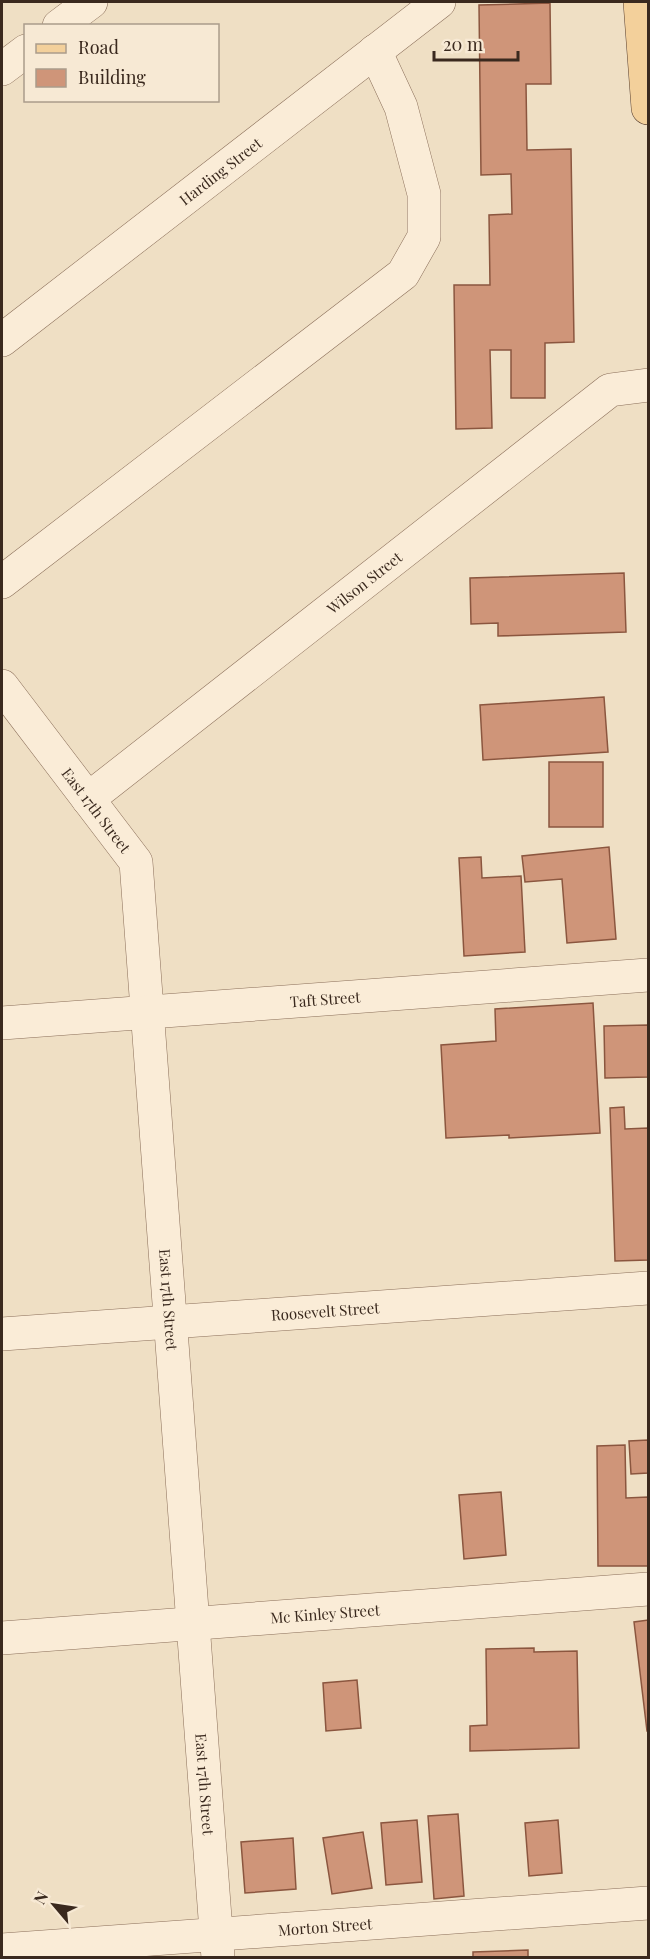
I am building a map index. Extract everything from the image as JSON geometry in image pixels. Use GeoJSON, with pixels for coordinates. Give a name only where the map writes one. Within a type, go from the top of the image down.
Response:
{"type":"FeatureCollection","features":[{"type":"Feature","properties":{"kind":"main road"},"geometry":{"type":"LineString","coordinates":[[640,2],[648,108]]}},
{"type":"Feature","properties":{"kind":"street"},"geometry":{"type":"LineString","coordinates":[[62,24],[91,2]]}},
{"type":"Feature","properties":{"kind":"street","name":"Harding Street"},"geometry":{"type":"LineString","coordinates":[[2,340],[375,51],[423,7]]}},
{"type":"Feature","properties":{"kind":"street"},"geometry":{"type":"LineString","coordinates":[[2,582],[403,274],[424,237],[424,194],[401,107],[375,51]]}},
{"type":"Feature","properties":{"kind":"street"},"geometry":{"type":"LineString","coordinates":[[2,69],[24,52]]}},
{"type":"Feature","properties":{"kind":"street","name":"Wilson Street"},"geometry":{"type":"LineString","coordinates":[[88,799],[610,390],[648,385]]}},
{"type":"Feature","properties":{"kind":"street","name":"East 17th Street"},"geometry":{"type":"LineString","coordinates":[[2,686],[136,862],[217,1945]]}},
{"type":"Feature","properties":{"kind":"street","name":"Taft Street"},"geometry":{"type":"LineString","coordinates":[[2,1023],[648,975]]}},
{"type":"Feature","properties":{"kind":"street","name":"Roosevelt Street"},"geometry":{"type":"LineString","coordinates":[[2,1334],[648,1288]]}},
{"type":"Feature","properties":{"kind":"street","name":"Mc Kinley Street"},"geometry":{"type":"LineString","coordinates":[[2,1638],[648,1589]]}},
{"type":"Feature","properties":{"kind":"street","name":"Morton Street"},"geometry":{"type":"LineString","coordinates":[[2,1950],[217,1945],[648,1903]]}},
{"type":"Feature","properties":{"kind":"building"},"geometry":{"type":"Polygon","coordinates":[[[550,3],[551,84],[526,84],[527,150],[571,149],[574,342],[545,343],[545,398],[511,398],[511,350],[490,350],[492,428],[456,429],[454,285],[490,285],[489,215],[512,214],[511,174],[481,175],[479,5],[550,3]]]}},
{"type":"Feature","properties":{"kind":"building"},"geometry":{"type":"Polygon","coordinates":[[[624,573],[626,632],[498,636],[498,623],[471,624],[470,578],[624,573]]]}},
{"type":"Feature","properties":{"kind":"building"},"geometry":{"type":"Polygon","coordinates":[[[604,697],[608,752],[483,760],[480,705],[604,697]]]}},
{"type":"Feature","properties":{"kind":"building"},"geometry":{"type":"Polygon","coordinates":[[[549,762],[603,762],[603,827],[549,827],[549,762]]]}},
{"type":"Feature","properties":{"kind":"building"},"geometry":{"type":"Polygon","coordinates":[[[609,847],[616,939],[567,943],[562,879],[525,882],[522,856],[609,847]]]}},
{"type":"Feature","properties":{"kind":"building"},"geometry":{"type":"Polygon","coordinates":[[[481,857],[482,878],[521,876],[525,952],[464,956],[459,858],[481,857]]]}},
{"type":"Feature","properties":{"kind":"building"},"geometry":{"type":"Polygon","coordinates":[[[593,1003],[600,1133],[509,1138],[509,1135],[446,1138],[441,1045],[496,1041],[495,1009],[593,1003]]]}},
{"type":"Feature","properties":{"kind":"building"},"geometry":{"type":"Polygon","coordinates":[[[648,1025],[648,1077],[605,1078],[604,1026],[648,1025]]]}},
{"type":"Feature","properties":{"kind":"building"},"geometry":{"type":"Polygon","coordinates":[[[624,1107],[625,1129],[648,1128],[648,1260],[615,1261],[610,1108],[624,1107]]]}},
{"type":"Feature","properties":{"kind":"building"},"geometry":{"type":"Polygon","coordinates":[[[648,1440],[648,1473],[631,1474],[629,1441],[648,1440]]]}},
{"type":"Feature","properties":{"kind":"building"},"geometry":{"type":"Polygon","coordinates":[[[625,1445],[626,1498],[648,1497],[648,1566],[598,1566],[597,1446],[625,1445]]]}},
{"type":"Feature","properties":{"kind":"building"},"geometry":{"type":"Polygon","coordinates":[[[501,1492],[506,1555],[464,1559],[459,1495],[501,1492]]]}},
{"type":"Feature","properties":{"kind":"building"},"geometry":{"type":"Polygon","coordinates":[[[648,1620],[648,1731],[647,1731],[634,1622],[648,1620]]]}},
{"type":"Feature","properties":{"kind":"building"},"geometry":{"type":"Polygon","coordinates":[[[534,1648],[534,1652],[577,1651],[579,1748],[470,1751],[470,1726],[487,1725],[486,1649],[534,1648]]]}},
{"type":"Feature","properties":{"kind":"building"},"geometry":{"type":"Polygon","coordinates":[[[357,1680],[361,1728],[326,1731],[323,1683],[357,1680]]]}},
{"type":"Feature","properties":{"kind":"building"},"geometry":{"type":"Polygon","coordinates":[[[458,1814],[464,1896],[434,1899],[428,1816],[458,1814]]]}},
{"type":"Feature","properties":{"kind":"building"},"geometry":{"type":"Polygon","coordinates":[[[417,1820],[422,1882],[386,1885],[381,1823],[417,1820]]]}},
{"type":"Feature","properties":{"kind":"building"},"geometry":{"type":"Polygon","coordinates":[[[558,1820],[562,1873],[529,1876],[525,1823],[558,1820]]]}},
{"type":"Feature","properties":{"kind":"building"},"geometry":{"type":"Polygon","coordinates":[[[363,1832],[372,1888],[332,1894],[323,1838],[363,1832]]]}},
{"type":"Feature","properties":{"kind":"building"},"geometry":{"type":"Polygon","coordinates":[[[293,1838],[296,1889],[245,1893],[241,1842],[293,1838]]]}},
{"type":"Feature","properties":{"kind":"building"},"geometry":{"type":"Polygon","coordinates":[[[528,1950],[528,1958],[473,1958],[473,1952],[528,1950]]]}}]}
